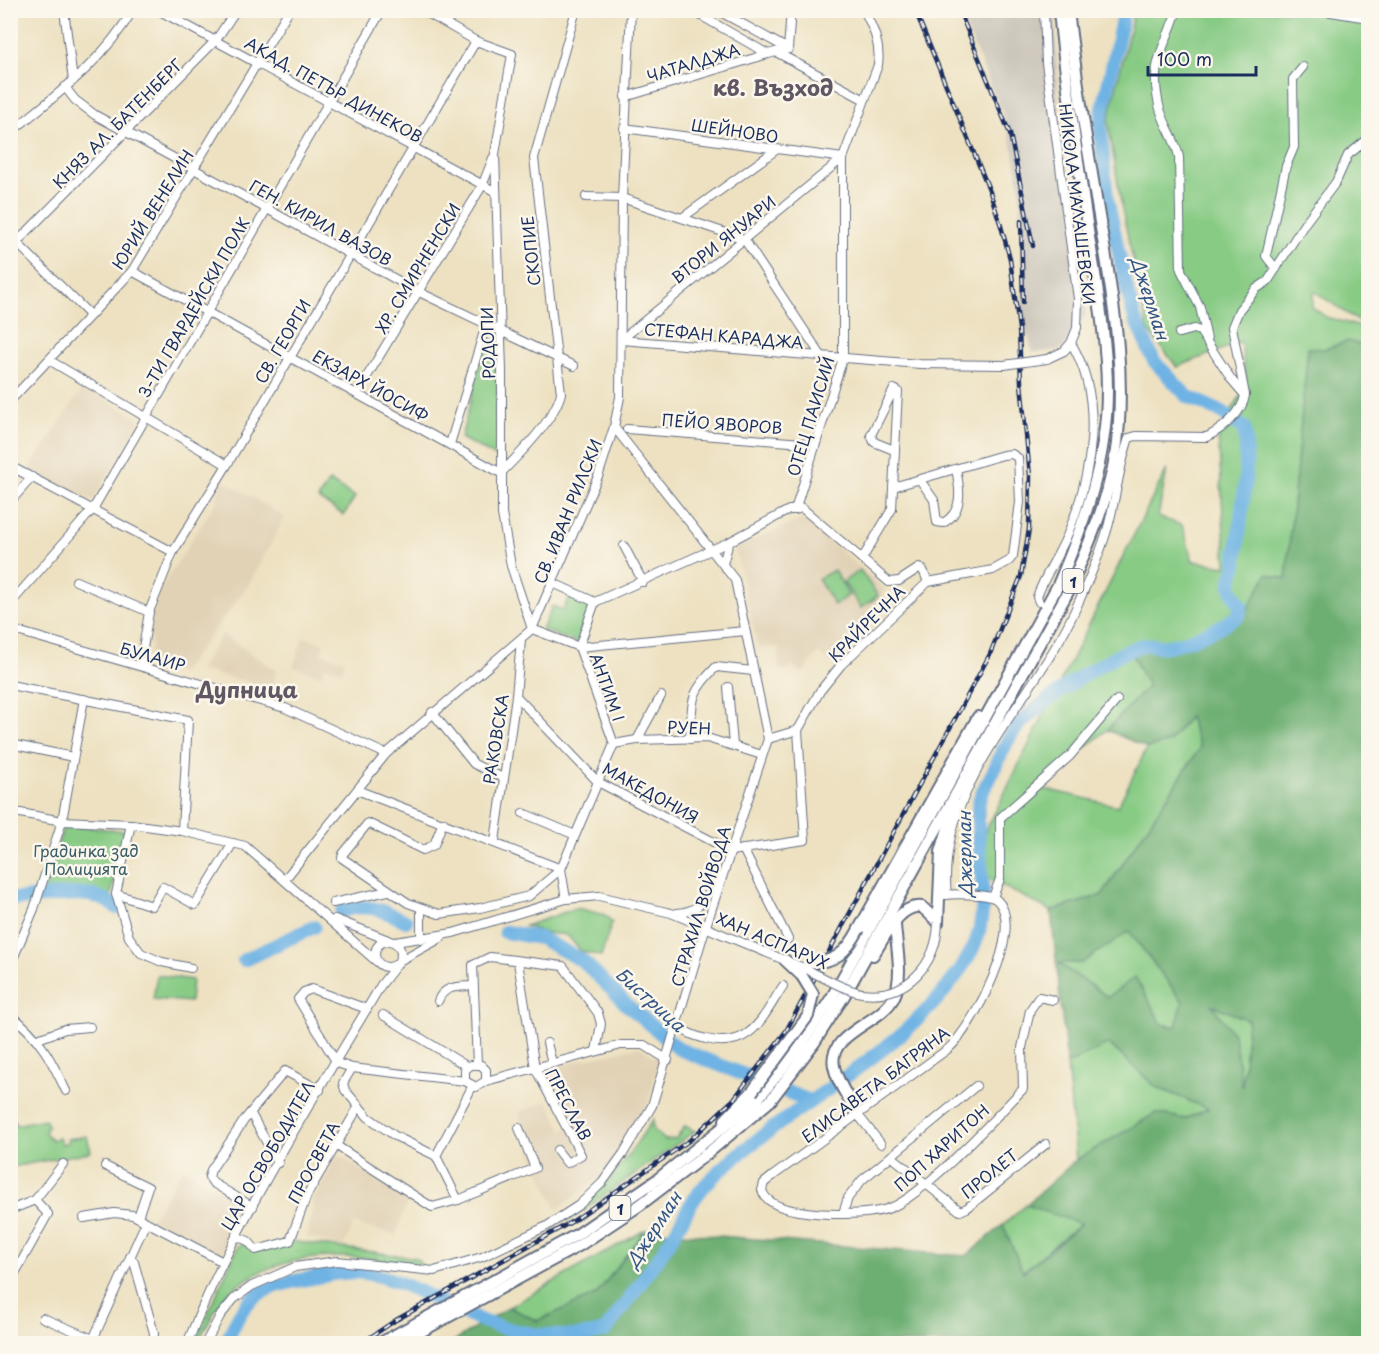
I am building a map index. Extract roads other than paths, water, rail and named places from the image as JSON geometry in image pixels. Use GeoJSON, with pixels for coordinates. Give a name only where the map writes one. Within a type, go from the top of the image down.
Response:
{"type":"FeatureCollection","features":[{"type":"Feature","properties":{"kind":"main road","name":"1"},"geometry":{"type":"LineString","coordinates":[[779,1082],[832,997],[1032,633],[1058,585],[1086,520],[1101,456],[1107,391],[1098,294],[1066,86],[1059,10]]}},
{"type":"Feature","properties":{"kind":"main road","name":"1"},"geometry":{"type":"LineString","coordinates":[[379,1344],[468,1299],[588,1228],[658,1179],[779,1082],[828,1023],[1069,590],[1097,525],[1115,457],[1121,390],[1111,290],[1075,78],[1068,10]]}},
{"type":"Feature","properties":{"kind":"main road"},"geometry":{"type":"LineString","coordinates":[[785,960],[805,969],[830,961],[848,949],[970,731],[1032,633]]}},
{"type":"Feature","properties":{"kind":"main road"},"geometry":{"type":"LineString","coordinates":[[922,907],[938,922],[946,895],[944,838],[966,775]]}},
{"type":"Feature","properties":{"kind":"main road"},"geometry":{"type":"LineString","coordinates":[[828,1023],[895,924],[908,909],[922,907],[946,895]]}},
{"type":"Feature","properties":{"kind":"main road"},"geometry":{"type":"LineString","coordinates":[[858,1115],[836,1074],[833,1054],[841,1041],[880,1015],[896,993],[898,974],[895,924]]}},
{"type":"Feature","properties":{"kind":"main road"},"geometry":{"type":"LineString","coordinates":[[761,1096],[810,1011],[813,994],[805,969]]}},
{"type":"Feature","properties":{"kind":"main road","name":"1"},"geometry":{"type":"LineString","coordinates":[[468,1299],[565,1253],[624,1216],[725,1140],[761,1096]]}},
{"type":"Feature","properties":{"kind":"main road","name":"1"},"geometry":{"type":"LineString","coordinates":[[398,1344],[431,1319]]}},
{"type":"Feature","properties":{"kind":"street"},"geometry":{"type":"LineString","coordinates":[[64,10],[73,81]]}},
{"type":"Feature","properties":{"kind":"street"},"geometry":{"type":"LineString","coordinates":[[10,133],[96,62],[112,44],[133,10]]}},
{"type":"Feature","properties":{"kind":"street","name":"АКАД. ПЕТЪР ДИНЕКОВ"},"geometry":{"type":"LineString","coordinates":[[158,10],[496,192]]}},
{"type":"Feature","properties":{"kind":"street","name":"КНЯЗ АЛ. БАТЕНБЕРГ"},"geometry":{"type":"LineString","coordinates":[[10,249],[14,239],[127,132],[216,40],[236,10]]}},
{"type":"Feature","properties":{"kind":"street","name":"ЮРИЙ ВЕНЕЛИН"},"geometry":{"type":"LineString","coordinates":[[10,401],[132,271],[289,10]]}},
{"type":"Feature","properties":{"kind":"street","name":"3-ТИ ГВАРДЕЙСКИ ПОЛК"},"geometry":{"type":"LineString","coordinates":[[10,604],[93,509],[382,10]]}},
{"type":"Feature","properties":{"kind":"street"},"geometry":{"type":"LineString","coordinates":[[422,10],[476,41]]}},
{"type":"Feature","properties":{"kind":"street","name":"СКОПИЕ"},"geometry":{"type":"LineString","coordinates":[[501,473],[558,404],[561,393],[534,158],[576,10]]}},
{"type":"Feature","properties":{"kind":"street","name":"СВ. ИВАН РИЛСКИ"},"geometry":{"type":"LineString","coordinates":[[285,879],[386,754],[432,712],[532,629],[599,474],[614,427],[620,397],[621,198],[631,10]]}},
{"type":"Feature","properties":{"kind":"street"},"geometry":{"type":"LineString","coordinates":[[691,10],[702,13],[864,99]]}},
{"type":"Feature","properties":{"kind":"street"},"geometry":{"type":"LineString","coordinates":[[721,12],[788,49],[791,10]]}},
{"type":"Feature","properties":{"kind":"street","name":"ОТЕЦ ПАИСИЙ"},"geometry":{"type":"LineString","coordinates":[[795,510],[843,358],[843,158],[878,65],[880,54],[875,31],[864,10]]}},
{"type":"Feature","properties":{"kind":"street","name":"НИКОЛА МАЛАШЕВСКИ"},"geometry":{"type":"LineString","coordinates":[[1044,10],[1046,63],[1078,299],[1077,328],[1071,343]]}},
{"type":"Feature","properties":{"kind":"street"},"geometry":{"type":"LineString","coordinates":[[1177,10],[1168,41],[1158,55],[1155,72],[1159,105],[1176,140],[1179,157],[1180,270],[1200,307],[1207,339]]}},
{"type":"Feature","properties":{"kind":"street"},"geometry":{"type":"LineString","coordinates":[[1325,12],[1368,18]]}},
{"type":"Feature","properties":{"kind":"street","name":"РОДОПИ"},"geometry":{"type":"LineString","coordinates":[[476,41],[512,54],[495,154],[503,430],[501,473],[505,537],[522,603],[532,629]]}},
{"type":"Feature","properties":{"kind":"street","name":"СВ. ГЕОРГИ"},"geometry":{"type":"LineString","coordinates":[[140,666],[149,612],[173,552],[227,465],[476,41]]}},
{"type":"Feature","properties":{"kind":"street","name":"ЧАТАЛДЖА"},"geometry":{"type":"LineString","coordinates":[[625,97],[788,49]]}},
{"type":"Feature","properties":{"kind":"street"},"geometry":{"type":"LineString","coordinates":[[1276,269],[1266,256],[1286,166],[1294,147],[1293,79],[1303,67]]}},
{"type":"Feature","properties":{"kind":"street","name":"ГЕН. КИРИЛ ВАЗОВ"},"geometry":{"type":"LineString","coordinates":[[65,87],[75,100],[95,115],[419,292],[574,366]]}},
{"type":"Feature","properties":{"kind":"street","name":"ШЕЙНОВО"},"geometry":{"type":"LineString","coordinates":[[624,128],[843,158]]}},
{"type":"Feature","properties":{"kind":"street"},"geometry":{"type":"LineString","coordinates":[[1117,700],[1070,756],[1000,818],[1000,879],[991,897],[946,895],[946,862],[955,818],[999,733],[1072,619],[1107,529],[1129,438],[1136,436],[1207,437],[1238,412],[1244,404],[1245,395],[1232,327],[1249,296],[1269,281],[1336,182],[1348,155],[1368,139]]}},
{"type":"Feature","properties":{"kind":"street"},"geometry":{"type":"LineString","coordinates":[[682,218],[776,150]]}},
{"type":"Feature","properties":{"kind":"street","name":"ХР. СМИРНЕНСКИ"},"geometry":{"type":"LineString","coordinates":[[357,393],[482,186],[495,154]]}},
{"type":"Feature","properties":{"kind":"street","name":"ВТОРИ ЯНУАРИ"},"geometry":{"type":"LineString","coordinates":[[621,340],[843,158]]}},
{"type":"Feature","properties":{"kind":"street"},"geometry":{"type":"LineString","coordinates":[[586,197],[621,198],[744,239],[822,357]]}},
{"type":"Feature","properties":{"kind":"street"},"geometry":{"type":"LineString","coordinates":[[14,239],[90,315]]}},
{"type":"Feature","properties":{"kind":"street","name":"ЕКЗАРХ ЙОСИФ"},"geometry":{"type":"LineString","coordinates":[[132,271],[290,355],[501,473]]}},
{"type":"Feature","properties":{"kind":"street"},"geometry":{"type":"LineString","coordinates":[[450,444],[486,325]]}},
{"type":"Feature","properties":{"kind":"street"},"geometry":{"type":"LineString","coordinates":[[1179,333],[1194,329],[1200,331],[1231,379],[1245,395]]}},
{"type":"Feature","properties":{"kind":"street","name":"СТЕФАН КАРАДЖА"},"geometry":{"type":"LineString","coordinates":[[621,340],[920,364],[1004,365],[1047,359],[1060,353],[1071,343]]}},
{"type":"Feature","properties":{"kind":"street"},"geometry":{"type":"LineString","coordinates":[[1039,602],[1037,597],[1041,585],[1069,531],[1088,470],[1089,393],[1084,370],[1071,343]]}},
{"type":"Feature","properties":{"kind":"street"},"geometry":{"type":"LineString","coordinates":[[49,360],[227,465]]}},
{"type":"Feature","properties":{"kind":"street"},"geometry":{"type":"LineString","coordinates":[[862,559],[892,509],[898,391],[894,389],[871,435],[874,442],[894,450]]}},
{"type":"Feature","properties":{"kind":"street"},"geometry":{"type":"LineString","coordinates":[[614,427],[713,549],[735,580],[768,739],[798,730],[805,840],[731,850]]}},
{"type":"Feature","properties":{"kind":"street","name":"ПЕЙО ЯВОРОВ"},"geometry":{"type":"LineString","coordinates":[[627,429],[815,444]]}},
{"type":"Feature","properties":{"kind":"street","name":"КРАЙРЕЧНА"},"geometry":{"type":"LineString","coordinates":[[798,730],[820,691],[841,665],[928,582],[993,570],[1009,561],[1013,556],[1020,502],[1018,458],[1012,454],[1002,455],[956,470]]}},
{"type":"Feature","properties":{"kind":"street"},"geometry":{"type":"LineString","coordinates":[[10,466],[173,552]]}},
{"type":"Feature","properties":{"kind":"street"},"geometry":{"type":"LineString","coordinates":[[893,488],[920,480],[956,470],[959,502],[952,516],[943,523],[937,522],[934,500],[920,480]]}},
{"type":"Feature","properties":{"kind":"street"},"geometry":{"type":"LineString","coordinates":[[10,502],[32,477]]}},
{"type":"Feature","properties":{"kind":"street"},"geometry":{"type":"LineString","coordinates":[[579,647],[596,603],[729,542],[784,515],[789,510],[802,508],[889,582],[899,581],[919,568],[923,570],[928,582]]}},
{"type":"Feature","properties":{"kind":"street"},"geometry":{"type":"LineString","coordinates":[[723,564],[729,542]]}},
{"type":"Feature","properties":{"kind":"street"},"geometry":{"type":"LineString","coordinates":[[624,546],[643,582]]}},
{"type":"Feature","properties":{"kind":"street"},"geometry":{"type":"LineString","coordinates":[[76,581],[149,612]]}},
{"type":"Feature","properties":{"kind":"street"},"geometry":{"type":"LineString","coordinates":[[553,583],[596,603]]}},
{"type":"Feature","properties":{"kind":"street"},"geometry":{"type":"LineString","coordinates":[[1063,614],[1072,619]]}},
{"type":"Feature","properties":{"kind":"street","name":"БУЛАИР"},"geometry":{"type":"LineString","coordinates":[[10,629],[285,708],[386,754]]}},
{"type":"Feature","properties":{"kind":"street"},"geometry":{"type":"LineString","coordinates":[[532,629],[579,647],[745,631]]}},
{"type":"Feature","properties":{"kind":"street","name":"РАКОВСКА"},"geometry":{"type":"LineString","coordinates":[[495,841],[516,696],[521,640]]}},
{"type":"Feature","properties":{"kind":"street","name":"АНТИМ I"},"geometry":{"type":"LineString","coordinates":[[561,869],[614,744],[579,647]]}},
{"type":"Feature","properties":{"kind":"street"},"geometry":{"type":"LineString","coordinates":[[690,739],[694,692],[716,667],[753,671]]}},
{"type":"Feature","properties":{"kind":"street"},"geometry":{"type":"LineString","coordinates":[[10,685],[188,720],[182,831]]}},
{"type":"Feature","properties":{"kind":"street"},"geometry":{"type":"LineString","coordinates":[[728,687],[733,745]]}},
{"type":"Feature","properties":{"kind":"street","name":"МАКЕДОНИЯ"},"geometry":{"type":"LineString","coordinates":[[516,696],[598,782],[731,850]]}},
{"type":"Feature","properties":{"kind":"street"},"geometry":{"type":"LineString","coordinates":[[637,740],[661,696]]}},
{"type":"Feature","properties":{"kind":"street"},"geometry":{"type":"LineString","coordinates":[[10,966],[34,909],[62,820],[84,699]]}},
{"type":"Feature","properties":{"kind":"street"},"geometry":{"type":"LineString","coordinates":[[432,712],[474,764],[503,778]]}},
{"type":"Feature","properties":{"kind":"street","name":"РУЕН"},"geometry":{"type":"LineString","coordinates":[[614,744],[637,740],[707,738],[762,755]]}},
{"type":"Feature","properties":{"kind":"street","name":"СТРАХИЛ ВОЙВОДА"},"geometry":{"type":"LineString","coordinates":[[205,1344],[220,1316],[234,1299],[252,1286],[294,1267],[337,1261],[434,1271],[482,1257],[554,1221],[593,1192],[623,1154],[652,1107],[706,926],[768,739]]}},
{"type":"Feature","properties":{"kind":"street"},"geometry":{"type":"LineString","coordinates":[[10,744],[73,757]]}},
{"type":"Feature","properties":{"kind":"street"},"geometry":{"type":"LineString","coordinates":[[357,790],[495,841],[561,869]]}},
{"type":"Feature","properties":{"kind":"street","name":"ХАН АСПАРУХ"},"geometry":{"type":"LineString","coordinates":[[10,811],[62,820],[130,824],[182,831],[245,846],[378,963]]}},
{"type":"Feature","properties":{"kind":"street"},"geometry":{"type":"LineString","coordinates":[[523,813],[575,835]]}},
{"type":"Feature","properties":{"kind":"street"},"geometry":{"type":"LineString","coordinates":[[443,822],[434,845],[423,850],[372,824],[364,825],[342,858],[421,912],[449,914],[529,896],[561,869]]}},
{"type":"Feature","properties":{"kind":"street"},"geometry":{"type":"LineString","coordinates":[[130,824],[116,894],[129,937],[141,953],[162,962],[191,968]]}},
{"type":"Feature","properties":{"kind":"street"},"geometry":{"type":"LineString","coordinates":[[116,894],[152,906],[163,887],[195,905],[233,843]]}},
{"type":"Feature","properties":{"kind":"street"},"geometry":{"type":"LineString","coordinates":[[743,849],[788,939]]}},
{"type":"Feature","properties":{"kind":"street"},"geometry":{"type":"LineString","coordinates":[[671,913],[688,913],[697,909],[726,865]]}},
{"type":"Feature","properties":{"kind":"street"},"geometry":{"type":"LineString","coordinates":[[561,869],[566,899]]}},
{"type":"Feature","properties":{"kind":"street"},"geometry":{"type":"LineString","coordinates":[[333,903],[388,891]]}},
{"type":"Feature","properties":{"kind":"street","name":"ХАН АСПАРУХ"},"geometry":{"type":"LineString","coordinates":[[324,914],[354,928],[392,941],[453,933],[566,899],[589,896],[611,897],[671,913],[785,960]]}},
{"type":"Feature","properties":{"kind":"street","name":"ЕЛИСАВЕТА БАГРЯНА"},"geometry":{"type":"LineString","coordinates":[[763,1195],[764,1183],[948,1049],[968,1029],[982,1001],[1005,939],[1002,909],[991,897]]}},
{"type":"Feature","properties":{"kind":"street"},"geometry":{"type":"LineString","coordinates":[[421,912],[421,939]]}},
{"type":"Feature","properties":{"kind":"street","name":"ХАН АСПАРУХ"},"geometry":{"type":"LineString","coordinates":[[805,969],[858,992],[892,991],[909,982],[925,967],[934,949],[938,922]]}},
{"type":"Feature","properties":{"kind":"street","name":"ХАН АСПАРУХ"},"geometry":{"type":"LineString","coordinates":[[398,962],[417,949],[453,933]]}},
{"type":"Feature","properties":{"kind":"street"},"geometry":{"type":"LineString","coordinates":[[378,963],[389,968],[398,962],[401,951],[392,941],[376,947],[378,963],[381,985]]}},
{"type":"Feature","properties":{"kind":"street"},"geometry":{"type":"LineString","coordinates":[[477,1064],[473,965],[490,957],[518,962],[558,963],[567,969],[598,1014],[601,1024],[596,1051]]}},
{"type":"Feature","properties":{"kind":"street","name":"ЦАР ОСВОБОДИТЕЛ"},"geometry":{"type":"LineString","coordinates":[[187,1344],[236,1236],[381,985],[398,962]]}},
{"type":"Feature","properties":{"kind":"street","name":"ПРЕСЛАВ"},"geometry":{"type":"LineString","coordinates":[[518,962],[535,1068],[580,1157],[567,1163],[557,1150]]}},
{"type":"Feature","properties":{"kind":"street"},"geometry":{"type":"LineString","coordinates":[[438,1001],[441,994],[448,988],[473,986]]}},
{"type":"Feature","properties":{"kind":"street"},"geometry":{"type":"LineString","coordinates":[[676,1028],[718,1042],[739,1040],[757,1025],[783,986]]}},
{"type":"Feature","properties":{"kind":"street"},"geometry":{"type":"LineString","coordinates":[[367,1009],[312,989],[300,995],[301,1006],[337,1063],[352,1068],[465,1081],[472,1087],[480,1086],[486,1081],[596,1051],[638,1044],[668,1059]]}},
{"type":"Feature","properties":{"kind":"street","name":"ПОП ХАРИТОН"},"geometry":{"type":"LineString","coordinates":[[763,1195],[774,1203],[795,1211],[843,1213],[891,1208],[924,1185],[1023,1089],[1021,1057],[1030,1010],[1039,997],[1053,1000]]}},
{"type":"Feature","properties":{"kind":"street"},"geometry":{"type":"LineString","coordinates":[[10,1014],[38,1039],[66,1091]]}},
{"type":"Feature","properties":{"kind":"street"},"geometry":{"type":"LineString","coordinates":[[383,1015],[468,1067]]}},
{"type":"Feature","properties":{"kind":"street"},"geometry":{"type":"LineString","coordinates":[[38,1039],[65,1029],[90,1027]]}},
{"type":"Feature","properties":{"kind":"street"},"geometry":{"type":"LineString","coordinates":[[547,1043],[552,1063]]}},
{"type":"Feature","properties":{"kind":"street"},"geometry":{"type":"LineString","coordinates":[[465,1081],[464,1073],[468,1067],[477,1064]]}},
{"type":"Feature","properties":{"kind":"street"},"geometry":{"type":"LineString","coordinates":[[477,1064],[486,1070],[486,1081]]}},
{"type":"Feature","properties":{"kind":"street"},"geometry":{"type":"LineString","coordinates":[[352,1068],[344,1086],[359,1106],[390,1133],[436,1156],[458,1200]]}},
{"type":"Feature","properties":{"kind":"street"},"geometry":{"type":"LineString","coordinates":[[253,1207],[213,1183],[209,1177],[245,1119],[285,1071],[320,1090]]}},
{"type":"Feature","properties":{"kind":"street"},"geometry":{"type":"LineString","coordinates":[[843,1213],[848,1198],[862,1180],[976,1086]]}},
{"type":"Feature","properties":{"kind":"street"},"geometry":{"type":"LineString","coordinates":[[436,1156],[472,1087]]}},
{"type":"Feature","properties":{"kind":"street","name":"ПРОСВЕТА"},"geometry":{"type":"LineString","coordinates":[[236,1236],[248,1241],[256,1250],[290,1241],[307,1195],[359,1106]]}},
{"type":"Feature","properties":{"kind":"street"},"geometry":{"type":"LineString","coordinates":[[10,1109],[14,1125]]}},
{"type":"Feature","properties":{"kind":"street"},"geometry":{"type":"LineString","coordinates":[[251,1114],[278,1163]]}},
{"type":"Feature","properties":{"kind":"street"},"geometry":{"type":"LineString","coordinates":[[858,1115],[881,1144]]}},
{"type":"Feature","properties":{"kind":"street"},"geometry":{"type":"LineString","coordinates":[[337,1146],[432,1207],[458,1200],[535,1168],[519,1128]]}},
{"type":"Feature","properties":{"kind":"street","name":"ПРОЛЕТ"},"geometry":{"type":"LineString","coordinates":[[891,1156],[924,1185],[957,1209],[964,1210],[1046,1144]]}},
{"type":"Feature","properties":{"kind":"street"},"geometry":{"type":"LineString","coordinates":[[10,1210],[35,1200],[63,1164]]}},
{"type":"Feature","properties":{"kind":"street"},"geometry":{"type":"LineString","coordinates":[[105,1166],[148,1187],[138,1217]]}},
{"type":"Feature","properties":{"kind":"street"},"geometry":{"type":"LineString","coordinates":[[10,1282],[48,1214],[35,1200]]}},
{"type":"Feature","properties":{"kind":"street"},"geometry":{"type":"LineString","coordinates":[[84,1218],[114,1214],[138,1217],[223,1262]]}},
{"type":"Feature","properties":{"kind":"street"},"geometry":{"type":"LineString","coordinates":[[92,1341],[146,1222]]}},
{"type":"Feature","properties":{"kind":"street"},"geometry":{"type":"LineString","coordinates":[[130,1257],[134,1262],[153,1333],[153,1344]]}},
{"type":"Feature","properties":{"kind":"street"},"geometry":{"type":"LineString","coordinates":[[43,1318],[92,1341],[105,1344]]}},
{"type":"Feature","properties":{"kind":"waterway","name":"Джерман"},"geometry":{"type":"LineString","coordinates":[[226,1344],[238,1317],[252,1299],[261,1292],[285,1283],[350,1272],[393,1280],[470,1316],[501,1327],[555,1336],[605,1331],[663,1251],[693,1200],[704,1186],[743,1151],[888,1045],[921,1016],[949,985],[972,950],[982,918],[979,802],[1017,727],[1063,689],[1113,658],[1143,645],[1165,646],[1196,638],[1239,615],[1241,605],[1233,593],[1231,582],[1236,566],[1245,478],[1244,428],[1223,413],[1187,396],[1154,361],[1135,319],[1107,198],[1100,124],[1124,10]]}},
{"type":"Feature","properties":{"kind":"waterway","name":"Бистрица"},"geometry":{"type":"LineString","coordinates":[[10,899],[80,894],[106,900],[117,908]]}},
{"type":"Feature","properties":{"kind":"waterway","name":"Бистрица"},"geometry":{"type":"LineString","coordinates":[[342,911],[367,907],[406,921]]}},
{"type":"Feature","properties":{"kind":"waterway","name":"Бистрица"},"geometry":{"type":"LineString","coordinates":[[244,960],[314,927]]}},
{"type":"Feature","properties":{"kind":"waterway","name":"Бистрица"},"geometry":{"type":"LineString","coordinates":[[505,932],[540,938],[583,961],[627,1005],[679,1049],[810,1101]]}},
{"type":"Feature","properties":{"kind":"tunnel"},"geometry":{"type":"LineString","coordinates":[[1043,604],[1063,614]]}},
{"type":"Feature","properties":{"kind":"railway"},"geometry":{"type":"LineString","coordinates":[[360,1344],[396,1320],[573,1221],[690,1140],[733,1100],[786,1031],[990,654],[1021,576],[1029,529],[1030,476],[1021,383],[1019,329],[1010,259],[990,192],[915,10]]}},
{"type":"Feature","properties":{"kind":"railway"},"geometry":{"type":"LineString","coordinates":[[959,10],[1010,134],[1033,246]]}},
{"type":"Feature","properties":{"kind":"railway"},"geometry":{"type":"LineString","coordinates":[[1021,221],[1023,302]]}},
{"type":"Feature","properties":{"kind":"district","name":"кв. Възход"},"geometry":{"type":"Point","coordinates":[773,86]}},
{"type":"Feature","properties":{"kind":"district","name":"Дупница"},"geometry":{"type":"Point","coordinates":[247,688]}},
{"type":"Feature","properties":{"kind":"park label","name":"Градинка зад Полицията"},"geometry":{"type":"Point","coordinates":[86,859]}}]}
